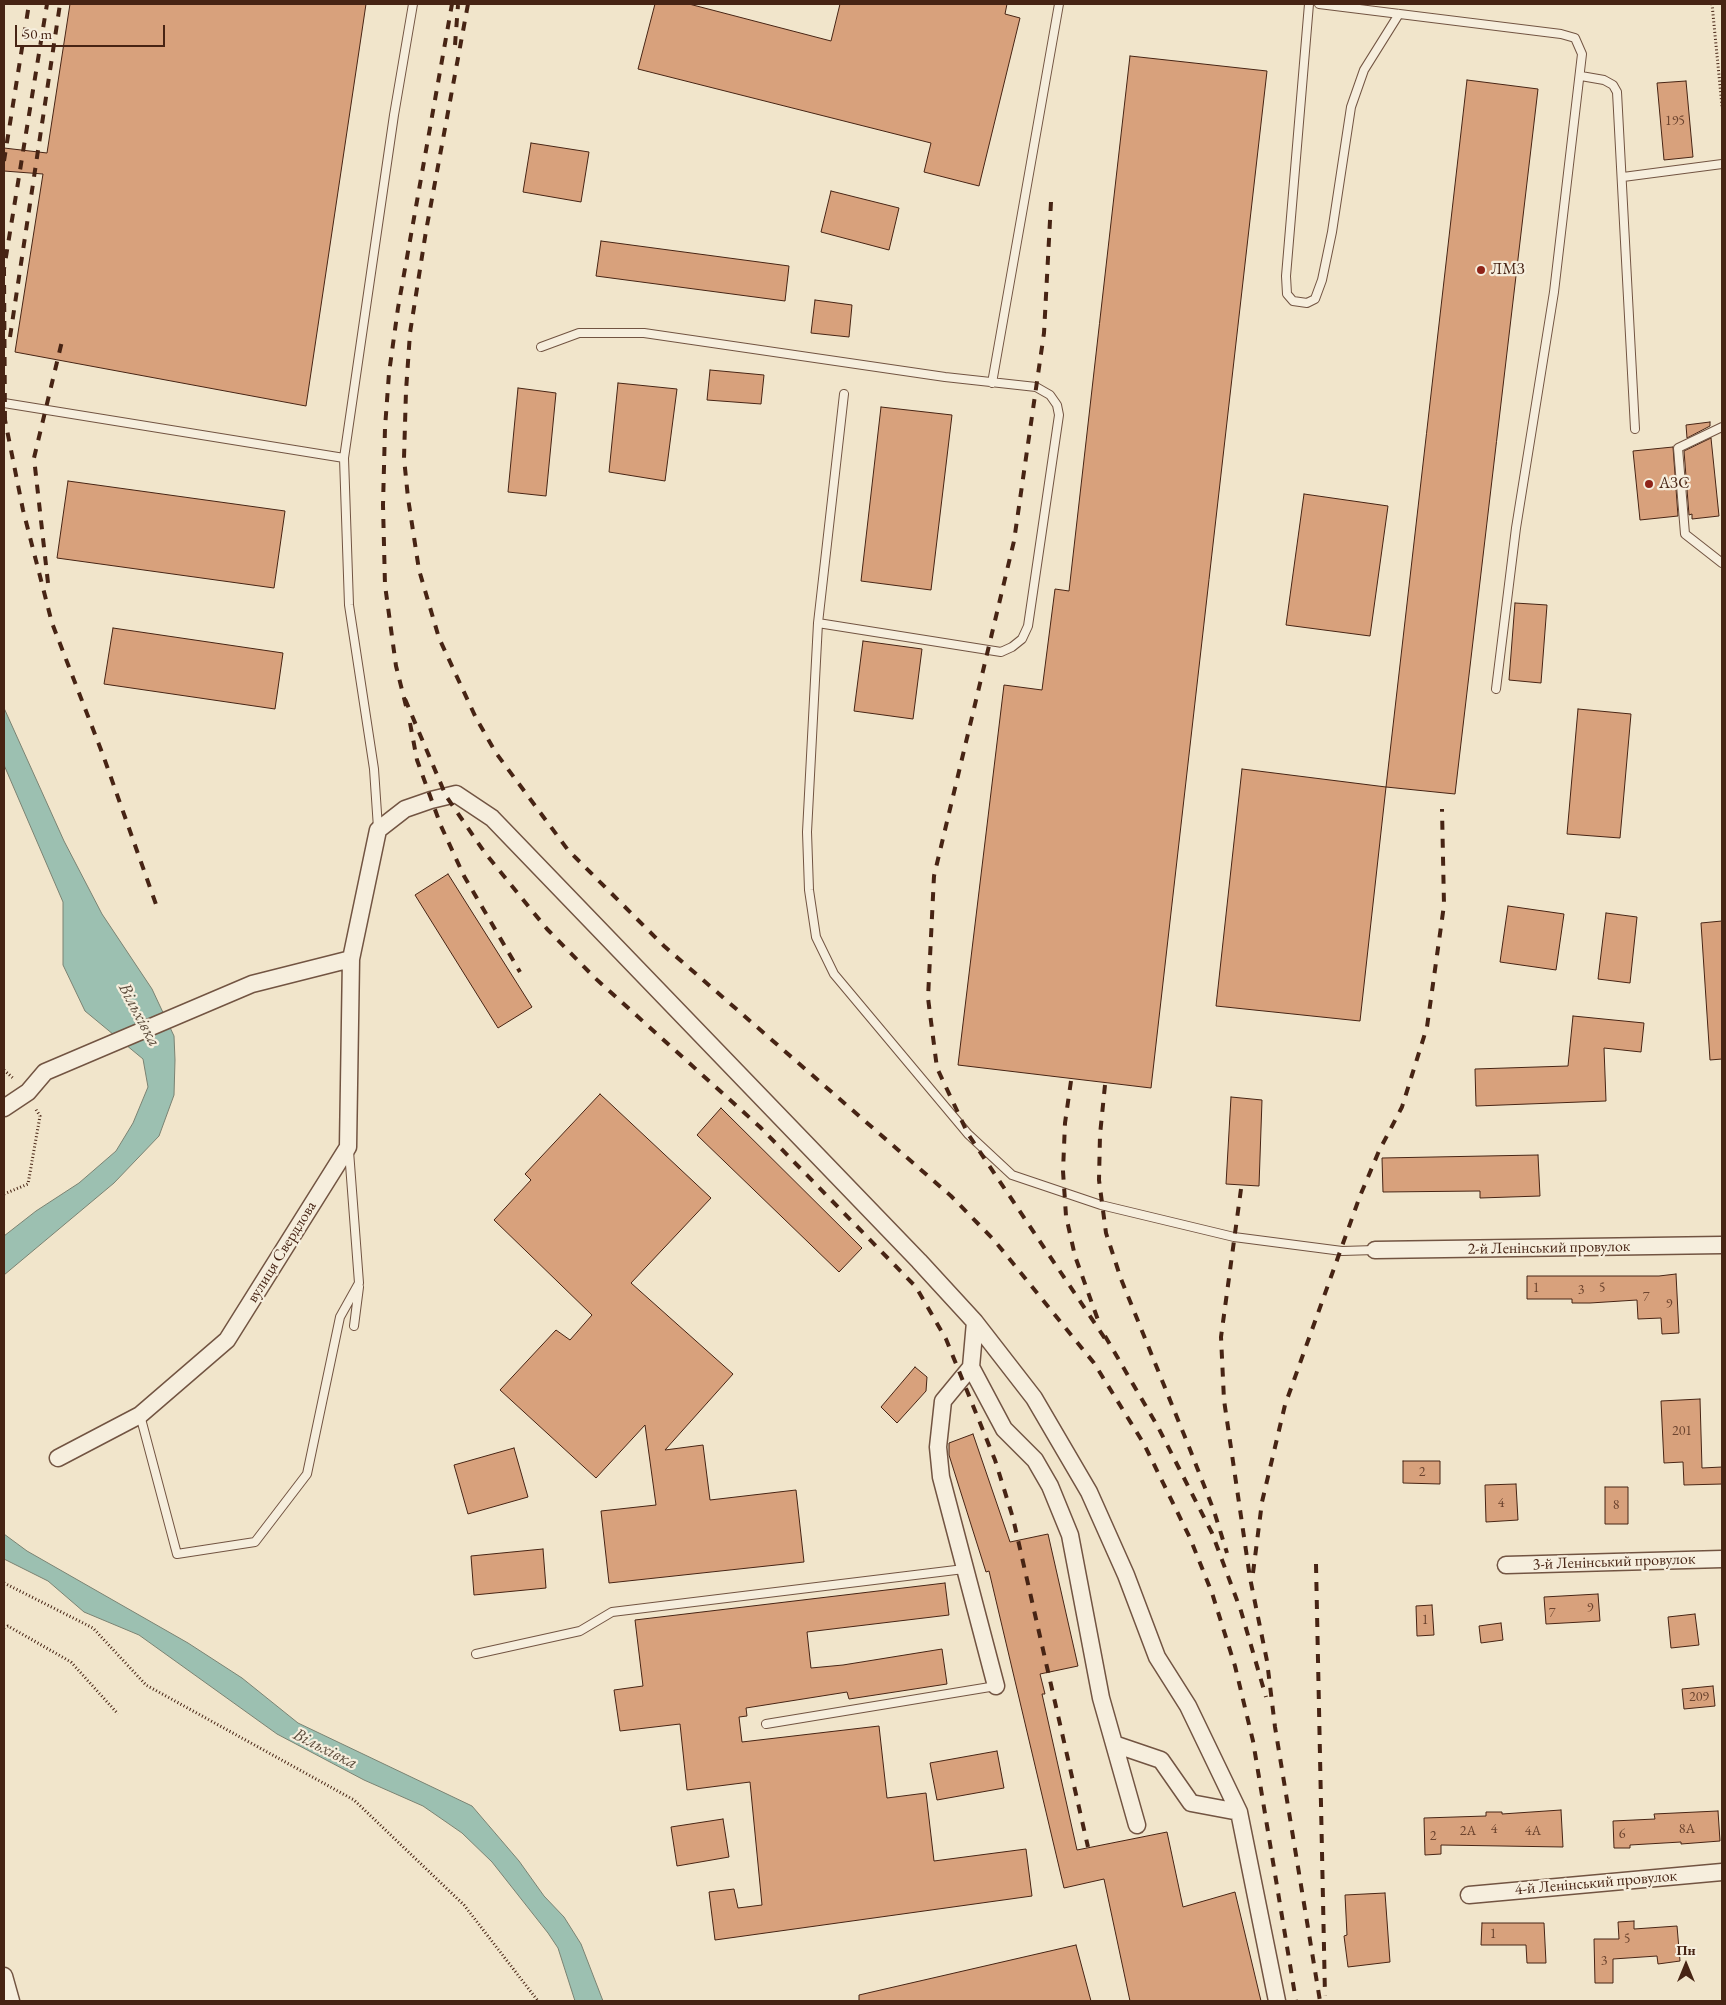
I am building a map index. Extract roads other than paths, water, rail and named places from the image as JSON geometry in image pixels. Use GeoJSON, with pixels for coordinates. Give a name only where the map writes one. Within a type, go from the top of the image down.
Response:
{"type":"FeatureCollection","features":[{"type":"Feature","properties":{"kind":"street"},"geometry":{"type":"LineString","coordinates":[[348,1147],[351,959],[378,830],[405,809],[456,794],[492,818],[919,1261],[975,1322],[1034,1398],[1089,1492],[1126,1575],[1157,1658],[1188,1706],[1240,1812],[1277,2001]]}},
{"type":"Feature","properties":{"kind":"street"},"geometry":{"type":"LineString","coordinates":[[4,1108],[28,1092],[45,1072],[252,984],[351,959]]}},
{"type":"Feature","properties":{"kind":"street","name":"вулиця Свердлова"},"geometry":{"type":"LineString","coordinates":[[58,1458],[140,1415],[227,1340],[348,1147]]}},
{"type":"Feature","properties":{"kind":"street","name":"2-й Ленінський провулок"},"geometry":{"type":"LineString","coordinates":[[1375,1250],[1722,1245]]}},
{"type":"Feature","properties":{"kind":"street"},"geometry":{"type":"LineString","coordinates":[[975,1322],[971,1366],[944,1401],[938,1447],[941,1477],[996,1686]]}},
{"type":"Feature","properties":{"kind":"street"},"geometry":{"type":"LineString","coordinates":[[971,1366],[1004,1429],[1035,1460],[1050,1486],[1070,1535],[1094,1665],[1114,1744],[1138,1825]]}},
{"type":"Feature","properties":{"kind":"street","name":"3-й Ленінський провулок"},"geometry":{"type":"LineString","coordinates":[[1506,1565],[1722,1559]]}},
{"type":"Feature","properties":{"kind":"street"},"geometry":{"type":"LineString","coordinates":[[1114,1744],[1161,1760],[1191,1804],[1240,1812]]}},
{"type":"Feature","properties":{"kind":"street","name":"4-й Ленінський провулок"},"geometry":{"type":"LineString","coordinates":[[1469,1894],[1722,1872]]}},
{"type":"Feature","properties":{"kind":"street"},"geometry":{"type":"LineString","coordinates":[[4,1976],[11,2001]]}},
{"type":"Feature","properties":{"kind":"lane"},"geometry":{"type":"LineString","coordinates":[[378,830],[374,768],[349,605],[344,458],[394,115],[413,4]]}},
{"type":"Feature","properties":{"kind":"lane"},"geometry":{"type":"LineString","coordinates":[[992,384],[1059,4]]}},
{"type":"Feature","properties":{"kind":"lane"},"geometry":{"type":"LineString","coordinates":[[1309,4],[1286,276],[1287,294],[1293,302],[1307,303],[1315,300],[1322,280],[1332,232],[1351,107],[1364,70],[1399,14]]}},
{"type":"Feature","properties":{"kind":"lane"},"geometry":{"type":"LineString","coordinates":[[1319,4],[1561,34],[1575,38],[1582,54],[1581,76],[1554,292],[1516,528],[1496,689]]}},
{"type":"Feature","properties":{"kind":"lane"},"geometry":{"type":"LineString","coordinates":[[1581,76],[1604,80],[1613,85],[1617,92],[1623,176],[1635,429]]}},
{"type":"Feature","properties":{"kind":"lane"},"geometry":{"type":"LineString","coordinates":[[1623,176],[1722,164]]}},
{"type":"Feature","properties":{"kind":"lane"},"geometry":{"type":"LineString","coordinates":[[541,347],[579,333],[644,333],[992,384],[1036,388],[1050,395],[1057,405],[1059,415],[1028,626],[1022,639],[1012,647],[1000,652],[818,623]]}},
{"type":"Feature","properties":{"kind":"lane"},"geometry":{"type":"LineString","coordinates":[[844,394],[818,623],[807,832],[809,890],[816,937],[834,974],[968,1134],[1012,1175],[1101,1205],[1234,1237],[1342,1251],[1375,1250]]}},
{"type":"Feature","properties":{"kind":"lane"},"geometry":{"type":"LineString","coordinates":[[4,404],[344,458]]}},
{"type":"Feature","properties":{"kind":"lane"},"geometry":{"type":"LineString","coordinates":[[1722,427],[1678,448],[1685,534],[1722,563]]}},
{"type":"Feature","properties":{"kind":"lane"},"geometry":{"type":"LineString","coordinates":[[348,1147],[359,1283],[354,1326]]}},
{"type":"Feature","properties":{"kind":"lane"},"geometry":{"type":"LineString","coordinates":[[140,1415],[177,1554],[255,1542],[307,1474],[340,1317],[359,1283]]}},
{"type":"Feature","properties":{"kind":"lane"},"geometry":{"type":"LineString","coordinates":[[476,1654],[580,1631],[612,1612],[964,1569]]}},
{"type":"Feature","properties":{"kind":"lane"},"geometry":{"type":"LineString","coordinates":[[766,1724],[996,1686]]}},
{"type":"Feature","properties":{"kind":"water","name":"Вільхівка"},"geometry":{"type":"Polygon","coordinates":[[[4,708],[64,841],[102,914],[152,989],[174,1036],[175,1060],[174,1095],[159,1136],[114,1183],[4,1275],[4,1236],[36,1211],[79,1183],[116,1151],[133,1123],[148,1087],[143,1059],[85,1011],[63,965],[63,902],[4,765],[4,708]]]}},
{"type":"Feature","properties":{"kind":"water","name":"Вільхівка"},"geometry":{"type":"Polygon","coordinates":[[[4,1534],[27,1551],[188,1643],[242,1678],[298,1723],[472,1806],[519,1861],[544,1896],[564,1917],[581,1944],[603,2001],[575,2001],[558,1948],[548,1933],[492,1862],[462,1833],[423,1806],[364,1780],[277,1734],[139,1635],[84,1612],[48,1581],[4,1559],[4,1534]]]}},
{"type":"Feature","properties":{"kind":"railway"},"geometry":{"type":"LineString","coordinates":[[4,161],[29,4]]}},
{"type":"Feature","properties":{"kind":"railway"},"geometry":{"type":"LineString","coordinates":[[5,420],[4,269],[47,4]]}},
{"type":"Feature","properties":{"kind":"railway"},"geometry":{"type":"LineString","coordinates":[[10,337],[60,4]]}},
{"type":"Feature","properties":{"kind":"railway"},"geometry":{"type":"LineString","coordinates":[[406,706],[396,666],[385,585],[383,505],[385,428],[389,373],[398,308],[452,4]]}},
{"type":"Feature","properties":{"kind":"railway"},"geometry":{"type":"LineString","coordinates":[[468,4],[426,231],[410,333],[406,391],[404,458],[408,498],[419,570],[439,638],[476,718],[496,753],[568,850],[664,946],[951,1196],[994,1240],[1094,1363],[1144,1444],[1190,1538],[1212,1593],[1235,1666],[1253,1741],[1296,2001]]}},
{"type":"Feature","properties":{"kind":"railway"},"geometry":{"type":"LineString","coordinates":[[455,45],[458,5]]}},
{"type":"Feature","properties":{"kind":"railway"},"geometry":{"type":"LineString","coordinates":[[1051,202],[1044,333],[1014,541],[934,876],[928,998],[937,1068],[968,1134],[1108,1343]]}},
{"type":"Feature","properties":{"kind":"railway"},"geometry":{"type":"LineString","coordinates":[[48,583],[34,458],[63,337]]}},
{"type":"Feature","properties":{"kind":"railway"},"geometry":{"type":"LineString","coordinates":[[4,415],[23,510],[52,623],[103,755],[158,910]]}},
{"type":"Feature","properties":{"kind":"railway"},"geometry":{"type":"LineString","coordinates":[[405,699],[446,796],[485,853],[547,929],[595,978],[760,1127],[916,1287],[946,1339],[995,1460],[1013,1518],[1088,1847]]}},
{"type":"Feature","properties":{"kind":"railway"},"geometry":{"type":"LineString","coordinates":[[410,723],[417,760],[441,826],[464,876],[520,972]]}},
{"type":"Feature","properties":{"kind":"railway"},"geometry":{"type":"LineString","coordinates":[[1253,1573],[1262,1502],[1285,1405],[1360,1196],[1379,1151],[1402,1107],[1427,1027],[1444,905],[1442,809]]}},
{"type":"Feature","properties":{"kind":"railway"},"geometry":{"type":"LineString","coordinates":[[1071,1081],[1065,1123],[1063,1171],[1066,1216],[1075,1256],[1098,1320]]}},
{"type":"Feature","properties":{"kind":"railway"},"geometry":{"type":"LineString","coordinates":[[1105,1085],[1100,1135],[1099,1180],[1106,1233],[1121,1279],[1214,1511],[1227,1553]]}},
{"type":"Feature","properties":{"kind":"railway"},"geometry":{"type":"LineString","coordinates":[[1241,1189],[1221,1337],[1224,1400],[1250,1578],[1267,1661],[1275,1727],[1320,2001]]}},
{"type":"Feature","properties":{"kind":"railway"},"geometry":{"type":"LineString","coordinates":[[1105,1336],[1158,1427],[1212,1533],[1241,1611],[1266,1697]]}},
{"type":"Feature","properties":{"kind":"railway"},"geometry":{"type":"LineString","coordinates":[[1316,1564],[1325,1996]]}},
{"type":"Feature","properties":{"kind":"place","name":"ЛМЗ"},"geometry":{"type":"Point","coordinates":[1481,270]}},
{"type":"Feature","properties":{"kind":"place","name":"АЗС"},"geometry":{"type":"Point","coordinates":[1649,484]}}]}
